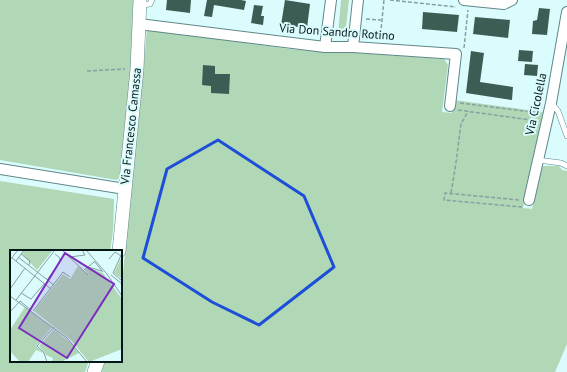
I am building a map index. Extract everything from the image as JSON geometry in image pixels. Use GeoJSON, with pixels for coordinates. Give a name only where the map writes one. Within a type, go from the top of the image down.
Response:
{"type":"FeatureCollection","features":[{"type":"Feature","properties":{"kind":"street"},"geometry":{"type":"LineString","coordinates":[[325,47],[331,0]]}},
{"type":"Feature","properties":{"kind":"street"},"geometry":{"type":"LineString","coordinates":[[352,47],[358,0]]}},
{"type":"Feature","properties":{"kind":"street"},"geometry":{"type":"LineString","coordinates":[[466,4],[504,4],[512,0]]}},
{"type":"Feature","properties":{"kind":"street","name":"Via Francesco Camassa"},"geometry":{"type":"LineString","coordinates":[[119,250],[137,69],[139,24],[144,2]]}},
{"type":"Feature","properties":{"kind":"street","name":"Via Cicolella"},"geometry":{"type":"LineString","coordinates":[[525,203],[538,160],[565,40],[567,12]]}},
{"type":"Feature","properties":{"kind":"street","name":"Via Don Sandro Rotino"},"geometry":{"type":"LineString","coordinates":[[139,24],[325,47],[352,47],[456,54],[454,106]]}},
{"type":"Feature","properties":{"kind":"street"},"geometry":{"type":"LineString","coordinates":[[0,170],[125,189]]}},
{"type":"Feature","properties":{"kind":"street"},"geometry":{"type":"LineString","coordinates":[[94,372],[98,362]]}},
{"type":"Feature","properties":{"kind":"lane"},"geometry":{"type":"LineString","coordinates":[[551,103],[558,111],[567,136]]}},
{"type":"Feature","properties":{"kind":"lane"},"geometry":{"type":"LineString","coordinates":[[538,160],[561,163],[567,166]]}},
{"type":"Feature","properties":{"kind":"path"},"geometry":{"type":"LineString","coordinates":[[380,41],[384,0]]}},
{"type":"Feature","properties":{"kind":"path"},"geometry":{"type":"LineString","coordinates":[[464,48],[466,4]]}},
{"type":"Feature","properties":{"kind":"path"},"geometry":{"type":"LineString","coordinates":[[366,19],[382,20]]}},
{"type":"Feature","properties":{"kind":"path"},"geometry":{"type":"LineString","coordinates":[[87,71],[137,69]]}},
{"type":"Feature","properties":{"kind":"path"},"geometry":{"type":"LineString","coordinates":[[454,106],[468,111],[540,121]]}},
{"type":"Feature","properties":{"kind":"path"},"geometry":{"type":"LineString","coordinates":[[454,106],[541,113]]}},
{"type":"Feature","properties":{"kind":"path"},"geometry":{"type":"LineString","coordinates":[[451,193],[461,124],[468,111]]}},
{"type":"Feature","properties":{"kind":"path"},"geometry":{"type":"LineString","coordinates":[[445,193],[451,193],[525,203],[444,200],[445,193]]}},
{"type":"Feature","properties":{"kind":"highlighted area"},"geometry":{"type":"Polygon","coordinates":[[[218,140],[304,196],[334,267],[259,325],[212,302],[143,258],[167,169],[218,140]]]}},
{"type":"Feature","properties":{"kind":"green space"},"geometry":{"type":"Polygon","coordinates":[[[0,0],[133,0],[132,69],[119,178],[117,180],[0,160],[0,0]]]}},
{"type":"Feature","properties":{"kind":"green space"},"geometry":{"type":"Polygon","coordinates":[[[341,0],[349,0],[345,35],[343,38],[339,37],[338,35],[341,0]]]}},
{"type":"Feature","properties":{"kind":"green space"},"geometry":{"type":"Polygon","coordinates":[[[147,29],[290,49],[444,59],[448,65],[442,112],[452,113],[454,100],[543,112],[523,208],[532,209],[541,166],[559,166],[562,170],[567,171],[567,344],[555,372],[102,372],[105,362],[122,362],[122,282],[147,29]]]}},
{"type":"Feature","properties":{"kind":"green space"},"geometry":{"type":"Polygon","coordinates":[[[0,181],[114,199],[113,231],[110,250],[10,250],[10,362],[89,362],[85,372],[0,372],[0,181]]]}},
{"type":"Feature","properties":{"kind":"building"},"geometry":{"type":"Polygon","coordinates":[[[167,0],[191,0],[190,13],[166,10],[167,0]]]}},
{"type":"Feature","properties":{"kind":"building"},"geometry":{"type":"Polygon","coordinates":[[[207,0],[246,1],[244,10],[214,5],[212,17],[204,16],[207,0]]]}},
{"type":"Feature","properties":{"kind":"building"},"geometry":{"type":"Polygon","coordinates":[[[285,0],[310,4],[307,28],[281,25],[285,0]]]}},
{"type":"Feature","properties":{"kind":"building"},"geometry":{"type":"Polygon","coordinates":[[[254,5],[263,6],[261,16],[264,16],[263,25],[251,23],[254,5]]]}},
{"type":"Feature","properties":{"kind":"building"},"geometry":{"type":"Polygon","coordinates":[[[539,8],[550,9],[547,35],[532,34],[533,21],[537,20],[539,8]]]}},
{"type":"Feature","properties":{"kind":"building"},"geometry":{"type":"Polygon","coordinates":[[[423,12],[459,15],[457,32],[422,29],[423,12]]]}},
{"type":"Feature","properties":{"kind":"building"},"geometry":{"type":"Polygon","coordinates":[[[475,17],[510,20],[508,38],[473,34],[475,17]]]}},
{"type":"Feature","properties":{"kind":"building"},"geometry":{"type":"Polygon","coordinates":[[[519,50],[533,51],[532,62],[518,61],[519,50]]]}},
{"type":"Feature","properties":{"kind":"building"},"geometry":{"type":"Polygon","coordinates":[[[471,51],[484,53],[480,82],[513,87],[512,100],[466,93],[471,51]]]}},
{"type":"Feature","properties":{"kind":"building"},"geometry":{"type":"Polygon","coordinates":[[[525,64],[538,65],[537,76],[524,75],[525,64]]]}},
{"type":"Feature","properties":{"kind":"building"},"geometry":{"type":"Polygon","coordinates":[[[203,65],[215,66],[215,74],[230,74],[229,94],[211,93],[211,86],[202,85],[203,65]]]}}]}
